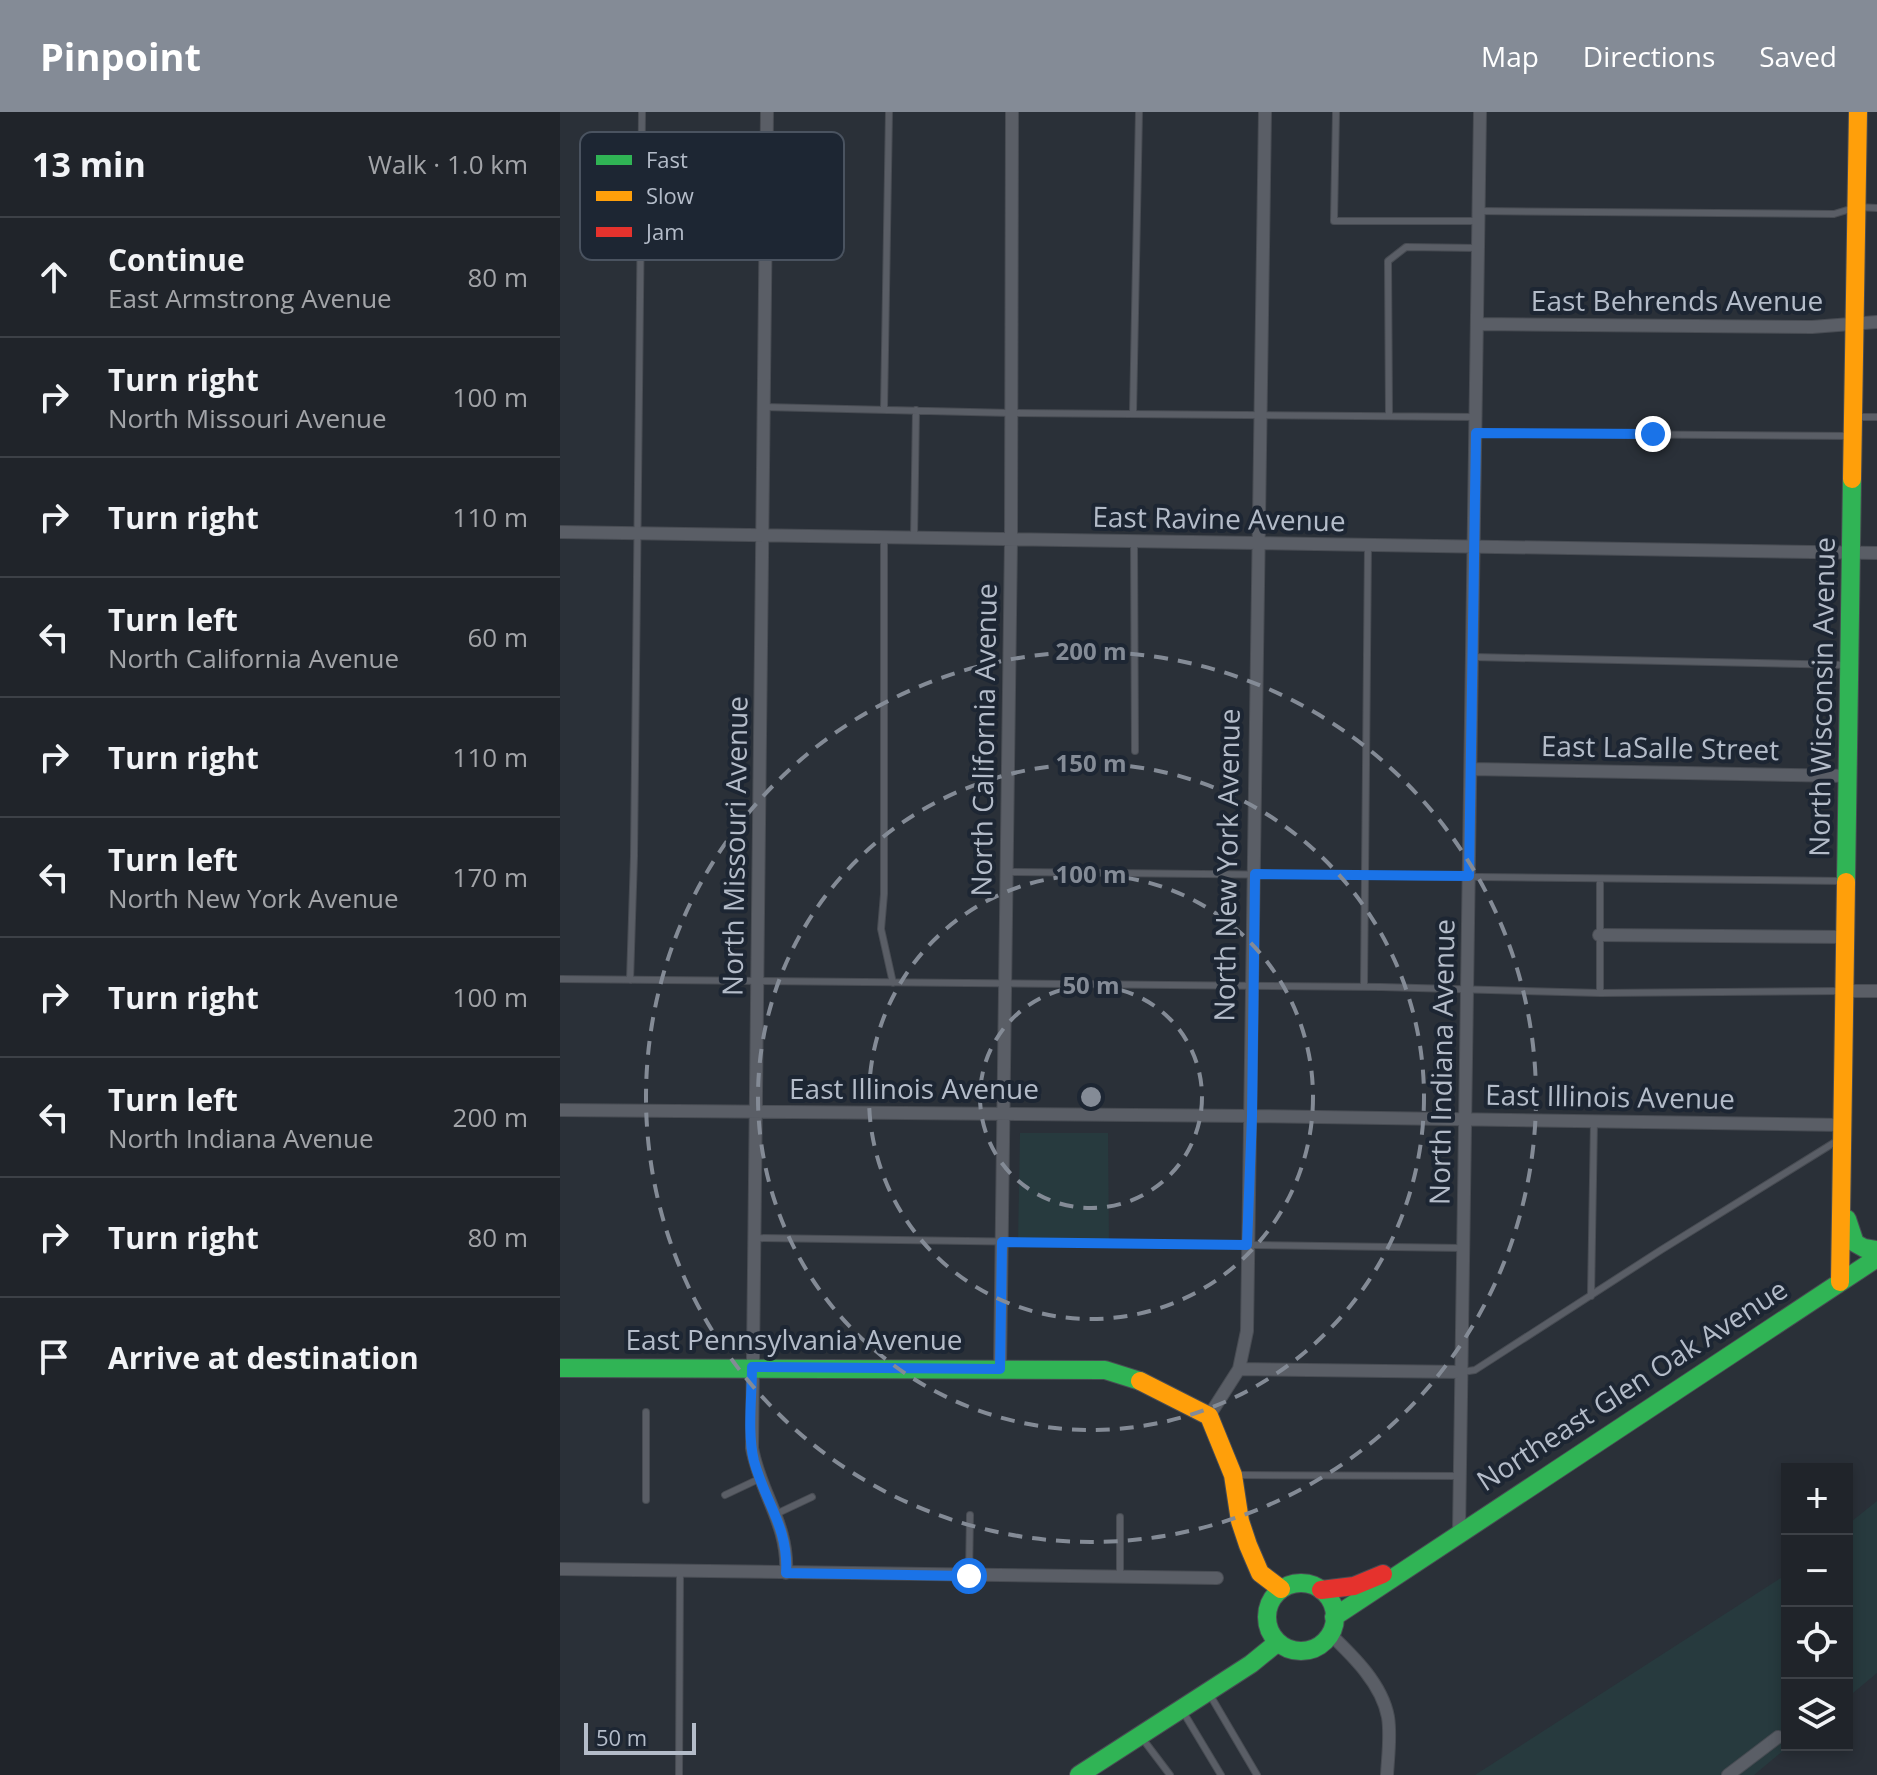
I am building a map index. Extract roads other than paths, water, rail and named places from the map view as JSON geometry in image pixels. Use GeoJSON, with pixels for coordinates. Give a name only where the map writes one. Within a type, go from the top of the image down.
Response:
{"type":"FeatureCollection","features":[{"type":"Feature","properties":{"kind":"street","name":"North Missouri Avenue"},"geometry":{"type":"LineString","coordinates":[[767,112],[767,132]]}},
{"type":"Feature","properties":{"kind":"street","name":"North California Avenue"},"geometry":{"type":"LineString","coordinates":[[1000,1369],[1011,540],[1012,112]]}},
{"type":"Feature","properties":{"kind":"street","name":"North New York Avenue"},"geometry":{"type":"LineString","coordinates":[[1209,1416],[1239,1369],[1247,1331],[1265,112]]}},
{"type":"Feature","properties":{"kind":"street","name":"North Indiana Avenue"},"geometry":{"type":"LineString","coordinates":[[1459,1533],[1480,112]]}},
{"type":"Feature","properties":{"kind":"street","name":"North Wisconsin Avenue"},"geometry":{"type":"LineString","coordinates":[[1840,1282],[1858,112]]}},
{"type":"Feature","properties":{"kind":"street","name":"North Missouri Avenue"},"geometry":{"type":"LineString","coordinates":[[765,260],[752,1448],[787,1549],[786,1573]]}},
{"type":"Feature","properties":{"kind":"street","name":"East Behrends Avenue"},"geometry":{"type":"LineString","coordinates":[[1477,324],[1812,327],[1877,322]]}},
{"type":"Feature","properties":{"kind":"street","name":"East Ravine Avenue"},"geometry":{"type":"LineString","coordinates":[[560,532],[1877,553]]}},
{"type":"Feature","properties":{"kind":"street","name":"East LaSalle Street"},"geometry":{"type":"LineString","coordinates":[[1471,769],[1848,776]]}},
{"type":"Feature","properties":{"kind":"street"},"geometry":{"type":"LineString","coordinates":[[1599,935],[1847,937]]}},
{"type":"Feature","properties":{"kind":"street"},"geometry":{"type":"LineString","coordinates":[[1846,991],[1877,991]]}},
{"type":"Feature","properties":{"kind":"street","name":"East Illinois Avenue"},"geometry":{"type":"LineString","coordinates":[[560,1110],[1594,1121],[1843,1131]]}},
{"type":"Feature","properties":{"kind":"street"},"geometry":{"type":"LineString","coordinates":[[1842,1179],[1852,1238],[1859,1245],[1877,1250]]}},
{"type":"Feature","properties":{"kind":"street","name":"Northeast Glen Oak Avenue"},"geometry":{"type":"LineString","coordinates":[[1332,1626],[1418,1559],[1877,1258]]}},
{"type":"Feature","properties":{"kind":"street","name":"East Pennsylvania Avenue"},"geometry":{"type":"LineString","coordinates":[[560,1368],[1105,1370],[1149,1384],[1209,1416]]}},
{"type":"Feature","properties":{"kind":"street"},"geometry":{"type":"LineString","coordinates":[[1239,1369],[1461,1372]]}},
{"type":"Feature","properties":{"kind":"street"},"geometry":{"type":"LineString","coordinates":[[1209,1416],[1233,1475],[1240,1521],[1254,1559],[1260,1573],[1281,1589]]}},
{"type":"Feature","properties":{"kind":"street","name":"Northeast Glen Oak Avenue"},"geometry":{"type":"LineString","coordinates":[[1321,1590],[1354,1586],[1418,1559]]}},
{"type":"Feature","properties":{"kind":"street"},"geometry":{"type":"LineString","coordinates":[[560,1569],[1217,1578]]}},
{"type":"Feature","properties":{"kind":"street"},"geometry":{"type":"LineString","coordinates":[[1301,1583],[1321,1590],[1333,1606],[1332,1626],[1315,1647],[1296,1650],[1278,1642],[1272,1634],[1267,1615],[1274,1596],[1281,1589],[1301,1583]]}},
{"type":"Feature","properties":{"kind":"street"},"geometry":{"type":"LineString","coordinates":[[1332,1626],[1383,1702],[1388,1726],[1387,1775]]}},
{"type":"Feature","properties":{"kind":"street"},"geometry":{"type":"LineString","coordinates":[[1079,1775],[1097,1770],[1140,1735],[1251,1664],[1278,1642]]}},
{"type":"Feature","properties":{"kind":"street"},"geometry":{"type":"LineString","coordinates":[[1728,1775],[1778,1737]]}},
{"type":"Feature","properties":{"kind":"lane"},"geometry":{"type":"LineString","coordinates":[[642,112],[642,132]]}},
{"type":"Feature","properties":{"kind":"lane"},"geometry":{"type":"LineString","coordinates":[[884,410],[889,112]]}},
{"type":"Feature","properties":{"kind":"lane"},"geometry":{"type":"LineString","coordinates":[[1133,414],[1139,112]]}},
{"type":"Feature","properties":{"kind":"lane"},"geometry":{"type":"LineString","coordinates":[[1336,112],[1334,221],[1478,216],[1834,214],[1857,207],[1877,208]]}},
{"type":"Feature","properties":{"kind":"lane"},"geometry":{"type":"LineString","coordinates":[[1389,416],[1388,261],[1406,247],[1478,248]]}},
{"type":"Feature","properties":{"kind":"lane"},"geometry":{"type":"LineString","coordinates":[[630,980],[640,260]]}},
{"type":"Feature","properties":{"kind":"lane"},"geometry":{"type":"LineString","coordinates":[[764,407],[1011,413],[1476,417]]}},
{"type":"Feature","properties":{"kind":"lane"},"geometry":{"type":"LineString","coordinates":[[914,538],[916,410]]}},
{"type":"Feature","properties":{"kind":"lane"},"geometry":{"type":"LineString","coordinates":[[1476,433],[1853,426],[1877,417]]}},
{"type":"Feature","properties":{"kind":"lane"},"geometry":{"type":"LineString","coordinates":[[884,538],[884,894],[881,929],[893,983]]}},
{"type":"Feature","properties":{"kind":"lane"},"geometry":{"type":"LineString","coordinates":[[1134,542],[1135,751]]}},
{"type":"Feature","properties":{"kind":"lane"},"geometry":{"type":"LineString","coordinates":[[1364,987],[1368,545]]}},
{"type":"Feature","properties":{"kind":"lane"},"geometry":{"type":"LineString","coordinates":[[1473,657],[1850,665]]}},
{"type":"Feature","properties":{"kind":"lane"},"geometry":{"type":"LineString","coordinates":[[1007,872],[1847,881]]}},
{"type":"Feature","properties":{"kind":"lane"},"geometry":{"type":"LineString","coordinates":[[1600,879],[1600,993]]}},
{"type":"Feature","properties":{"kind":"lane"},"geometry":{"type":"LineString","coordinates":[[560,979],[1364,987],[1600,993],[1846,991]]}},
{"type":"Feature","properties":{"kind":"lane"},"geometry":{"type":"LineString","coordinates":[[1591,1296],[1594,1121]]}},
{"type":"Feature","properties":{"kind":"lane"},"geometry":{"type":"LineString","coordinates":[[1461,1372],[1475,1370],[1843,1131]]}},
{"type":"Feature","properties":{"kind":"lane"},"geometry":{"type":"LineString","coordinates":[[754,1238],[1463,1248]]}},
{"type":"Feature","properties":{"kind":"lane"},"geometry":{"type":"LineString","coordinates":[[646,1412],[646,1500]]}},
{"type":"Feature","properties":{"kind":"lane"},"geometry":{"type":"LineString","coordinates":[[1233,1475],[1459,1476]]}},
{"type":"Feature","properties":{"kind":"lane"},"geometry":{"type":"LineString","coordinates":[[725,1495],[761,1478]]}},
{"type":"Feature","properties":{"kind":"lane"},"geometry":{"type":"LineString","coordinates":[[776,1514],[812,1497]]}},
{"type":"Feature","properties":{"kind":"lane"},"geometry":{"type":"LineString","coordinates":[[969,1576],[967,1537],[970,1515]]}},
{"type":"Feature","properties":{"kind":"lane"},"geometry":{"type":"LineString","coordinates":[[1120,1517],[1120,1577]]}},
{"type":"Feature","properties":{"kind":"lane"},"geometry":{"type":"LineString","coordinates":[[679,1775],[680,1571]]}},
{"type":"Feature","properties":{"kind":"lane"},"geometry":{"type":"LineString","coordinates":[[1208,1692],[1257,1775]]}},
{"type":"Feature","properties":{"kind":"lane"},"geometry":{"type":"LineString","coordinates":[[1181,1709],[1221,1775]]}},
{"type":"Feature","properties":{"kind":"lane"},"geometry":{"type":"LineString","coordinates":[[1140,1735],[1170,1775]]}}]}
